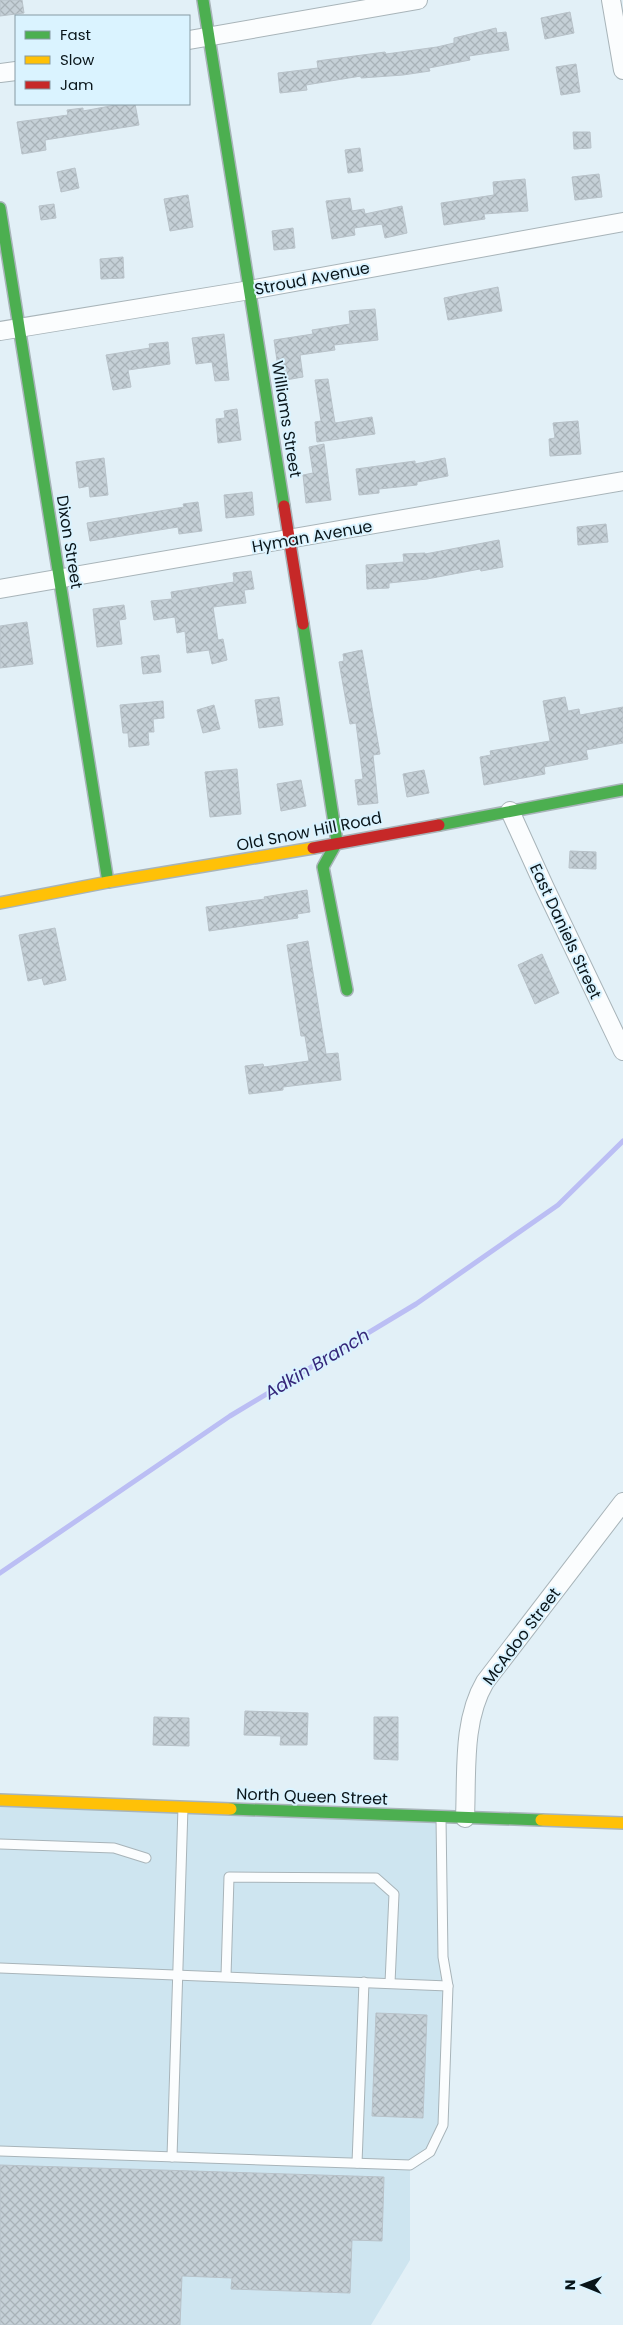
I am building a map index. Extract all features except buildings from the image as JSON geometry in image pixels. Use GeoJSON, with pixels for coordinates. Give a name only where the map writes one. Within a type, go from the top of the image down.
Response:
{"type":"FeatureCollection","features":[{"type":"Feature","properties":{"kind":"street","name":"Williams Street"},"geometry":{"type":"LineString","coordinates":[[203,0],[290,540],[336,842]]}},
{"type":"Feature","properties":{"kind":"street"},"geometry":{"type":"LineString","coordinates":[[190,40],[418,0]]}},
{"type":"Feature","properties":{"kind":"street"},"geometry":{"type":"LineString","coordinates":[[611,0],[623,70]]}},
{"type":"Feature","properties":{"kind":"street"},"geometry":{"type":"LineString","coordinates":[[0,73],[15,70]]}},
{"type":"Feature","properties":{"kind":"street","name":"Dixon Street"},"geometry":{"type":"LineString","coordinates":[[0,208],[108,882]]}},
{"type":"Feature","properties":{"kind":"street","name":"Stroud Avenue"},"geometry":{"type":"LineString","coordinates":[[0,332],[250,290],[623,222]]}},
{"type":"Feature","properties":{"kind":"street","name":"Hyman Avenue"},"geometry":{"type":"LineString","coordinates":[[0,589],[623,481]]}},
{"type":"Feature","properties":{"kind":"street","name":"Old Snow Hill Road"},"geometry":{"type":"LineString","coordinates":[[0,903],[108,882],[282,854],[336,842],[623,790]]}},
{"type":"Feature","properties":{"kind":"street","name":"East Daniels Street"},"geometry":{"type":"LineString","coordinates":[[510,811],[544,888],[623,1051]]}},
{"type":"Feature","properties":{"kind":"street"},"geometry":{"type":"LineString","coordinates":[[336,842],[323,867],[346,990]]}},
{"type":"Feature","properties":{"kind":"street","name":"McAdoo Street"},"geometry":{"type":"LineString","coordinates":[[465,1818],[471,1712],[478,1695],[485,1682],[623,1502]]}},
{"type":"Feature","properties":{"kind":"street","name":"North Queen Street"},"geometry":{"type":"LineString","coordinates":[[0,1800],[623,1824]]}},
{"type":"Feature","properties":{"kind":"lane"},"geometry":{"type":"LineString","coordinates":[[172,2156],[183,1807]]}},
{"type":"Feature","properties":{"kind":"lane"},"geometry":{"type":"LineString","coordinates":[[0,2151],[410,2165],[430,2152],[443,2125],[448,1986],[443,1957],[441,1817]]}},
{"type":"Feature","properties":{"kind":"lane"},"geometry":{"type":"LineString","coordinates":[[0,1844],[114,1848],[146,1858]]}},
{"type":"Feature","properties":{"kind":"lane"},"geometry":{"type":"LineString","coordinates":[[226,1976],[229,1877],[376,1878],[394,1894],[390,1983]]}},
{"type":"Feature","properties":{"kind":"lane"},"geometry":{"type":"LineString","coordinates":[[0,1968],[448,1986]]}},
{"type":"Feature","properties":{"kind":"lane"},"geometry":{"type":"LineString","coordinates":[[357,2163],[364,1982]]}},
{"type":"Feature","properties":{"kind":"shaded area"},"geometry":{"type":"Polygon","coordinates":[[[0,1800],[441,1817],[448,1986],[443,2125],[430,2152],[410,2165],[410,2260],[371,2325],[0,2325],[0,1800]]]}},
{"type":"Feature","properties":{"kind":"waterway","name":"Adkin Branch"},"geometry":{"type":"LineString","coordinates":[[0,1573],[230,1416],[416,1304],[558,1205],[623,1141]]}},
{"type":"Feature","properties":{"kind":"traffic: fast"},"geometry":{"type":"LineString","coordinates":[[203,0],[284,506]]}},
{"type":"Feature","properties":{"kind":"traffic: fast"},"geometry":{"type":"LineString","coordinates":[[0,208],[108,882]]}},
{"type":"Feature","properties":{"kind":"traffic: fast"},"geometry":{"type":"LineString","coordinates":[[303,624],[337,842],[323,867],[347,990]]}},
{"type":"Feature","properties":{"kind":"traffic: fast"},"geometry":{"type":"LineString","coordinates":[[439,825],[623,790]]}},
{"type":"Feature","properties":{"kind":"traffic: fast"},"geometry":{"type":"LineString","coordinates":[[231,1809],[541,1820]]}},
{"type":"Feature","properties":{"kind":"traffic: slow"},"geometry":{"type":"LineString","coordinates":[[0,903],[108,882],[313,848]]}},
{"type":"Feature","properties":{"kind":"traffic: slow"},"geometry":{"type":"LineString","coordinates":[[0,1800],[231,1809]]}},
{"type":"Feature","properties":{"kind":"traffic: slow"},"geometry":{"type":"LineString","coordinates":[[541,1820],[623,1823]]}},
{"type":"Feature","properties":{"kind":"traffic: jam"},"geometry":{"type":"LineString","coordinates":[[284,506],[303,624]]}},
{"type":"Feature","properties":{"kind":"traffic: jam"},"geometry":{"type":"LineString","coordinates":[[313,848],[439,825]]}}]}
